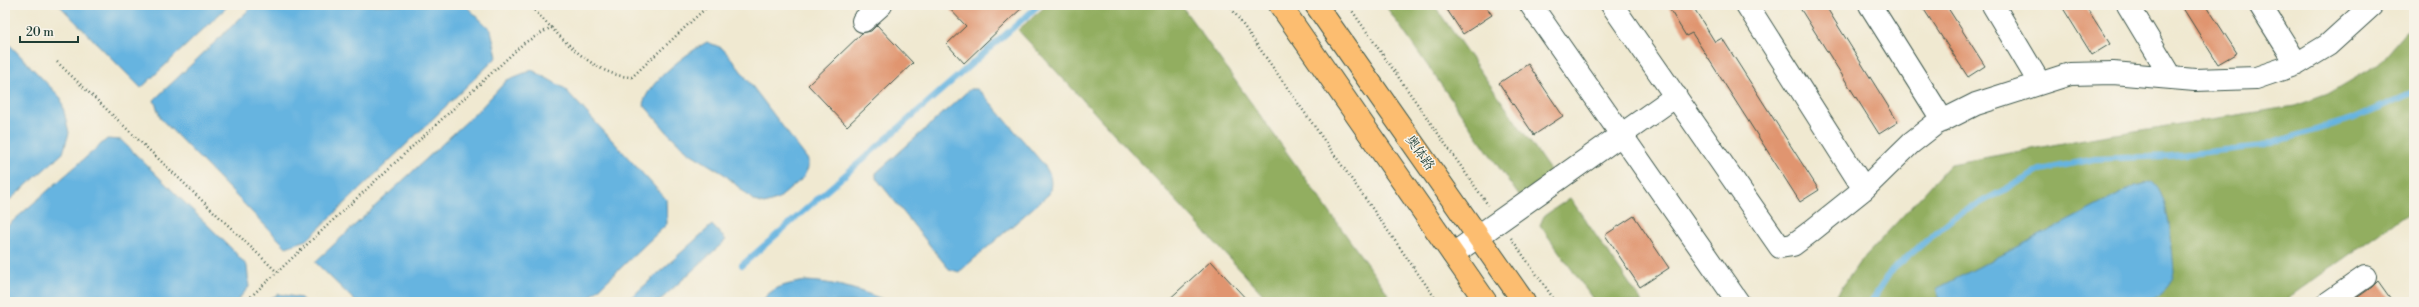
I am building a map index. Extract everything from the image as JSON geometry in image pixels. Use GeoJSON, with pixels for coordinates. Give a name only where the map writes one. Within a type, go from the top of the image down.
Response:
{"type":"FeatureCollection","features":[{"type":"Feature","properties":{"kind":"main road"},"geometry":{"type":"LineString","coordinates":[[1280,5],[1486,302]]}},
{"type":"Feature","properties":{"kind":"main road","name":"奥体路"},"geometry":{"type":"LineString","coordinates":[[1316,5],[1524,302]]}},
{"type":"Feature","properties":{"kind":"lane"},"geometry":{"type":"LineString","coordinates":[[864,21],[881,5]]}},
{"type":"Feature","properties":{"kind":"lane"},"geometry":{"type":"LineString","coordinates":[[1532,5],[1738,302]]}},
{"type":"Feature","properties":{"kind":"lane"},"geometry":{"type":"LineString","coordinates":[[1612,5],[1780,247],[1793,245],[1864,189],[1912,143],[1943,121],[1976,104],[2040,82],[2070,74],[2113,73],[2195,80],[2256,78],[2296,64],[2328,45],[2372,5]]}},
{"type":"Feature","properties":{"kind":"lane"},"geometry":{"type":"LineString","coordinates":[[1747,5],[1864,189]]}},
{"type":"Feature","properties":{"kind":"lane"},"geometry":{"type":"LineString","coordinates":[[1870,5],[1943,121]]}},
{"type":"Feature","properties":{"kind":"lane"},"geometry":{"type":"LineString","coordinates":[[1992,5],[2040,82]]}},
{"type":"Feature","properties":{"kind":"lane"},"geometry":{"type":"LineString","coordinates":[[2128,5],[2172,78]]}},
{"type":"Feature","properties":{"kind":"lane"},"geometry":{"type":"LineString","coordinates":[[2260,5],[2296,64]]}},
{"type":"Feature","properties":{"kind":"lane"},"geometry":{"type":"LineString","coordinates":[[1453,254],[1676,96]]}},
{"type":"Feature","properties":{"kind":"lane"},"geometry":{"type":"LineString","coordinates":[[2329,302],[2365,277]]}},
{"type":"Feature","properties":{"kind":"path"},"geometry":{"type":"LineString","coordinates":[[530,5],[552,27],[602,71],[618,77],[632,77],[709,5]]}},
{"type":"Feature","properties":{"kind":"path"},"geometry":{"type":"LineString","coordinates":[[1229,5],[1438,302]]}},
{"type":"Feature","properties":{"kind":"path"},"geometry":{"type":"LineString","coordinates":[[1348,5],[1556,302]]}},
{"type":"Feature","properties":{"kind":"path"},"geometry":{"type":"LineString","coordinates":[[245,302],[524,43],[552,27]]}},
{"type":"Feature","properties":{"kind":"path"},"geometry":{"type":"LineString","coordinates":[[58,62],[277,272]]}},
{"type":"Feature","properties":{"kind":"green space"},"geometry":{"type":"Polygon","coordinates":[[[1047,5],[1181,5],[1394,302],[1270,302],[1018,30],[1047,5]]]}},
{"type":"Feature","properties":{"kind":"green space"},"geometry":{"type":"Polygon","coordinates":[[[1385,5],[1434,5],[1554,176],[1522,197],[1517,193],[1385,5]]]}},
{"type":"Feature","properties":{"kind":"green space"},"geometry":{"type":"Polygon","coordinates":[[[2414,23],[2414,209],[2282,302],[1832,302],[1859,263],[1951,164],[2090,138],[2295,106],[2328,94],[2379,64],[2414,23]]]}},
{"type":"Feature","properties":{"kind":"green space"},"geometry":{"type":"Polygon","coordinates":[[[1570,198],[1642,302],[1595,302],[1540,225],[1544,216],[1570,198]]]}},
{"type":"Feature","properties":{"kind":"water"},"geometry":{"type":"Polygon","coordinates":[[[59,5],[229,5],[141,88],[59,5]]]}},
{"type":"Feature","properties":{"kind":"water"},"geometry":{"type":"Polygon","coordinates":[[[254,5],[465,5],[491,30],[497,57],[307,240],[286,247],[161,119],[154,100],[254,5]]]}},
{"type":"Feature","properties":{"kind":"water"},"geometry":{"type":"Polygon","coordinates":[[[5,40],[61,98],[69,133],[63,153],[5,204],[5,40]]]}},
{"type":"Feature","properties":{"kind":"water"},"geometry":{"type":"Polygon","coordinates":[[[707,42],[722,48],[731,58],[808,160],[808,168],[803,178],[777,200],[764,204],[754,201],[724,174],[688,152],[668,133],[643,104],[653,86],[670,68],[689,53],[707,42]]]}},
{"type":"Feature","properties":{"kind":"water"},"geometry":{"type":"Polygon","coordinates":[[[532,70],[564,88],[666,199],[667,224],[585,302],[356,302],[315,262],[480,109],[507,80],[532,70]]]}},
{"type":"Feature","properties":{"kind":"water"},"geometry":{"type":"Polygon","coordinates":[[[970,89],[977,89],[984,95],[1045,166],[1049,173],[1051,187],[1049,194],[959,272],[949,269],[876,178],[876,173],[970,89]]]}},
{"type":"Feature","properties":{"kind":"water"},"geometry":{"type":"Polygon","coordinates":[[[107,139],[121,140],[231,248],[247,266],[249,287],[236,302],[5,302],[5,228],[107,139]]]}},
{"type":"Feature","properties":{"kind":"water"},"geometry":{"type":"Polygon","coordinates":[[[2152,182],[2163,198],[2166,210],[2171,237],[2174,271],[2171,281],[2165,290],[2148,302],[1941,302],[1936,289],[2135,186],[2152,182]]]}},
{"type":"Feature","properties":{"kind":"water"},"geometry":{"type":"Polygon","coordinates":[[[712,225],[726,240],[658,302],[626,302],[712,225]]]}},
{"type":"Feature","properties":{"kind":"water"},"geometry":{"type":"Polygon","coordinates":[[[806,281],[828,283],[849,288],[890,302],[762,302],[770,292],[775,289],[806,281]]]}},
{"type":"Feature","properties":{"kind":"water"},"geometry":{"type":"Polygon","coordinates":[[[279,294],[301,298],[305,302],[263,302],[279,294]]]}},
{"type":"Feature","properties":{"kind":"building"},"geometry":{"type":"Polygon","coordinates":[[[946,5],[1025,5],[964,63],[947,44],[966,26],[946,5]]]}},
{"type":"Feature","properties":{"kind":"building"},"geometry":{"type":"Polygon","coordinates":[[[1444,5],[1485,5],[1492,15],[1463,34],[1444,5]]]}},
{"type":"Feature","properties":{"kind":"building"},"geometry":{"type":"Polygon","coordinates":[[[1667,5],[1692,5],[1715,42],[1722,38],[1819,190],[1800,202],[1692,33],[1686,36],[1667,5]]]}},
{"type":"Feature","properties":{"kind":"building"},"geometry":{"type":"Polygon","coordinates":[[[1798,5],[1825,5],[1898,122],[1879,134],[1798,5]]]}},
{"type":"Feature","properties":{"kind":"building"},"geometry":{"type":"Polygon","coordinates":[[[1921,5],[1946,5],[1985,66],[1968,77],[1921,5]]]}},
{"type":"Feature","properties":{"kind":"building"},"geometry":{"type":"Polygon","coordinates":[[[2061,5],[2085,5],[2110,44],[2092,55],[2061,5]]]}},
{"type":"Feature","properties":{"kind":"building"},"geometry":{"type":"Polygon","coordinates":[[[2181,5],[2206,5],[2237,53],[2218,64],[2181,5]]]}},
{"type":"Feature","properties":{"kind":"building"},"geometry":{"type":"Polygon","coordinates":[[[877,25],[913,63],[847,126],[808,85],[862,33],[871,31],[877,25]]]}},
{"type":"Feature","properties":{"kind":"building"},"geometry":{"type":"Polygon","coordinates":[[[1528,64],[1563,116],[1534,135],[1499,83],[1528,64]]]}},
{"type":"Feature","properties":{"kind":"building"},"geometry":{"type":"Polygon","coordinates":[[[1634,216],[1669,268],[1640,287],[1605,235],[1634,216]]]}},
{"type":"Feature","properties":{"kind":"building"},"geometry":{"type":"Polygon","coordinates":[[[1211,261],[1249,302],[1166,302],[1211,261]]]}},
{"type":"Feature","properties":{"kind":"building"},"geometry":{"type":"Polygon","coordinates":[[[2378,281],[2393,302],[2351,302],[2372,287],[2378,281]]]}},
{"type":"Feature","properties":{"kind":"waterway"},"geometry":{"type":"LineString","coordinates":[[742,265],[1039,5]]}},
{"type":"Feature","properties":{"kind":"waterway"},"geometry":{"type":"LineString","coordinates":[[1871,302],[1891,271],[1954,217],[2041,170],[2095,159],[2170,156],[2262,146],[2352,119],[2414,92]]}}]}
